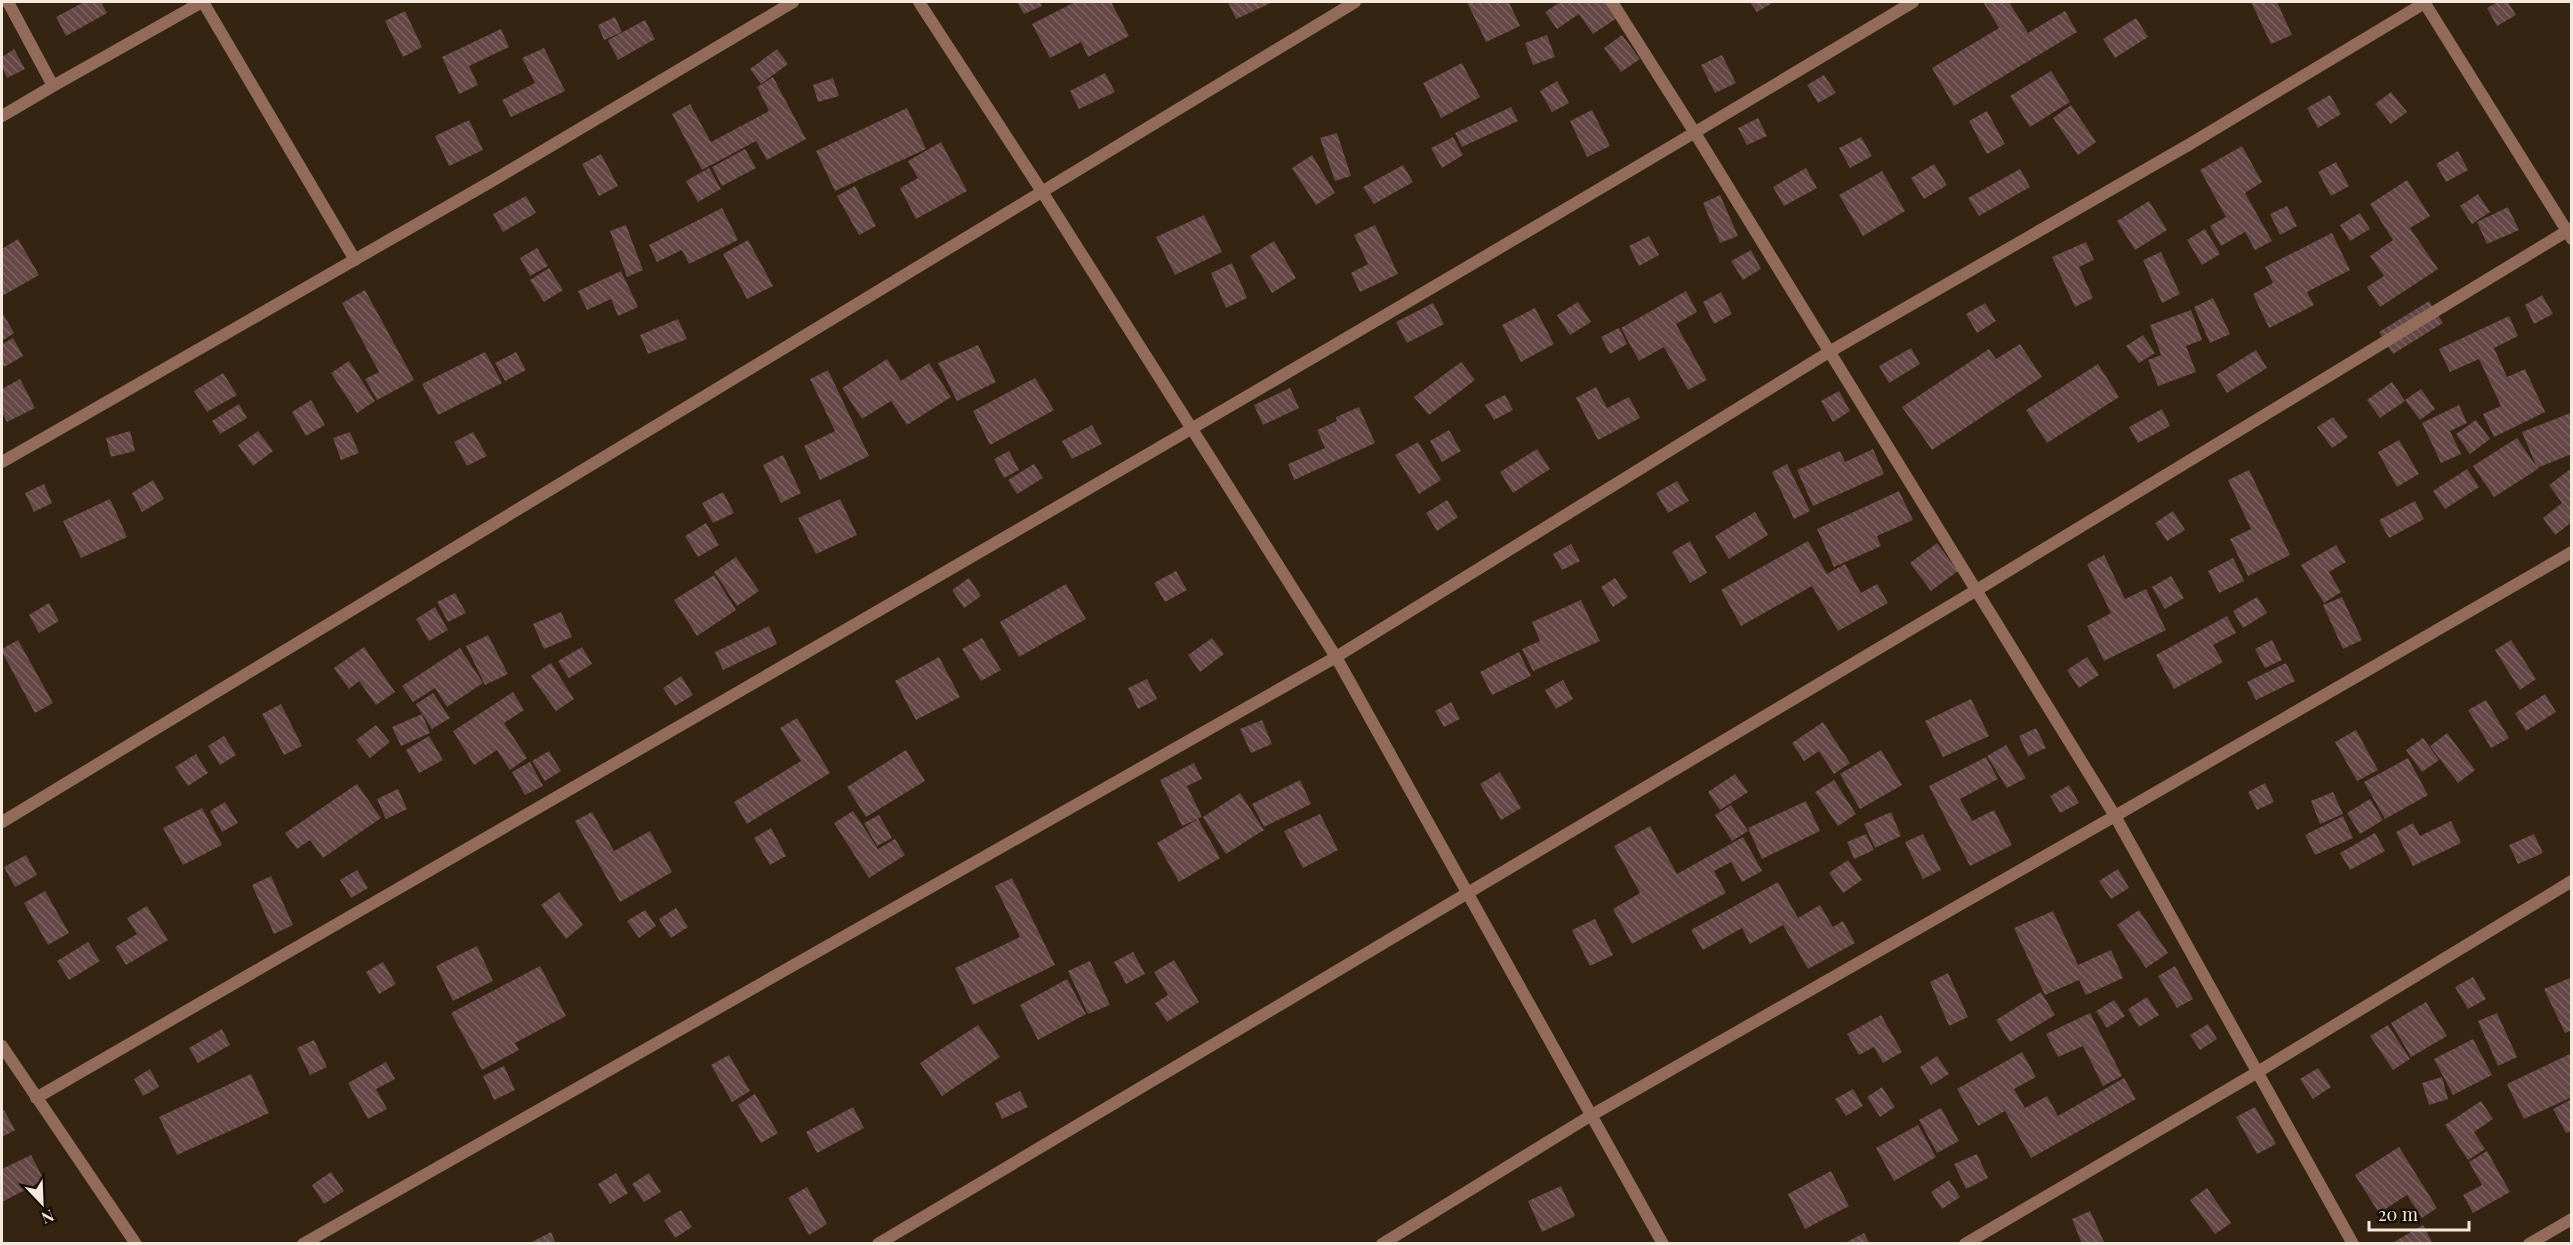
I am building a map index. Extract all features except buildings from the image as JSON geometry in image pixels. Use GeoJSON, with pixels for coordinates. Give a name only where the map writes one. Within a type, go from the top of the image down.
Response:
{"type":"FeatureCollection","features":[{"type":"Feature","properties":{"kind":"street"},"geometry":{"type":"LineString","coordinates":[[8,2],[53,86]]}},
{"type":"Feature","properties":{"kind":"street"},"geometry":{"type":"LineString","coordinates":[[2,116],[202,2],[355,260]]}},
{"type":"Feature","properties":{"kind":"street"},"geometry":{"type":"LineString","coordinates":[[2,462],[492,181],[793,2]]}},
{"type":"Feature","properties":{"kind":"street"},"geometry":{"type":"LineString","coordinates":[[919,2],[1041,190],[1336,657],[1663,1244]]}},
{"type":"Feature","properties":{"kind":"street"},"geometry":{"type":"LineString","coordinates":[[2,822],[1354,2]]}},
{"type":"Feature","properties":{"kind":"street"},"geometry":{"type":"LineString","coordinates":[[1612,2],[2115,816],[2353,1244]]}},
{"type":"Feature","properties":{"kind":"street"},"geometry":{"type":"LineString","coordinates":[[36,1098],[1191,429],[1913,2]]}},
{"type":"Feature","properties":{"kind":"street"},"geometry":{"type":"LineString","coordinates":[[303,1244],[1336,657],[1829,352],[2190,144],[2424,2],[2570,233],[1975,591],[878,1244]]}},
{"type":"Feature","properties":{"kind":"street"},"geometry":{"type":"LineString","coordinates":[[1382,1244],[1590,1116],[2571,552]]}},
{"type":"Feature","properties":{"kind":"street"},"geometry":{"type":"LineString","coordinates":[[1965,1244],[2256,1072],[2571,881]]}},
{"type":"Feature","properties":{"kind":"street"},"geometry":{"type":"LineString","coordinates":[[2,1046],[136,1244]]}},
{"type":"Feature","properties":{"kind":"street"},"geometry":{"type":"LineString","coordinates":[[2529,1244],[2571,1219]]}}]}
